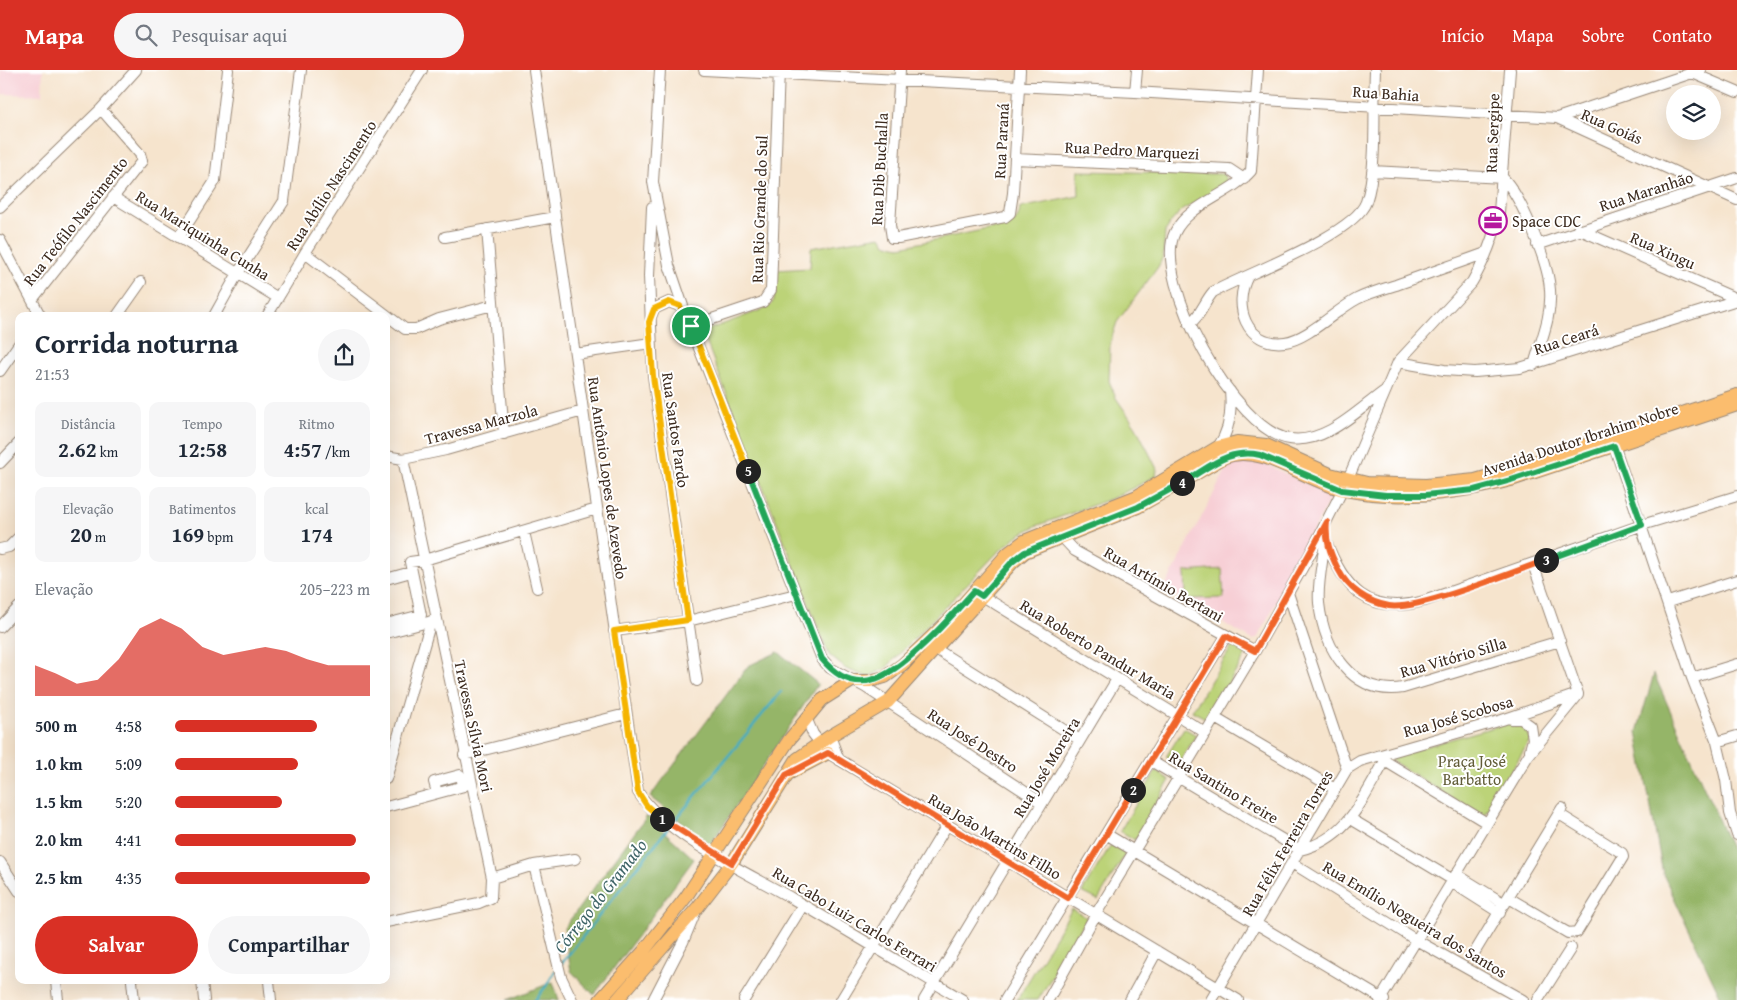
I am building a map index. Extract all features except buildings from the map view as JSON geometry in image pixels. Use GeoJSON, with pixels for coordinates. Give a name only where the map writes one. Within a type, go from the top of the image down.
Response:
{"type":"FeatureCollection","features":[{"type":"Feature","properties":{"kind":"main road","name":"Avenida Doutor Ibrahim Nobre"},"geometry":{"type":"LineString","coordinates":[[1345,484],[1386,495],[1425,495],[1474,490],[1511,480],[1737,395]]}},
{"type":"Feature","properties":{"kind":"main road","name":"Avenida Doutor Ibrahim Nobre"},"geometry":{"type":"LineString","coordinates":[[1613,441],[1737,405]]}},
{"type":"Feature","properties":{"kind":"main road"},"geometry":{"type":"LineString","coordinates":[[978,594],[1008,553],[1024,541],[1136,496],[1237,442],[1260,455],[1345,484]]}},
{"type":"Feature","properties":{"kind":"main road"},"geometry":{"type":"LineString","coordinates":[[1250,448],[1282,452],[1330,474],[1345,484]]}},
{"type":"Feature","properties":{"kind":"main road"},"geometry":{"type":"LineString","coordinates":[[617,1000],[698,907],[732,863],[797,759],[829,748],[888,702],[950,619],[1012,562],[1025,552],[1138,507],[1217,453]]}},
{"type":"Feature","properties":{"kind":"main road"},"geometry":{"type":"LineString","coordinates":[[600,1000],[643,952],[686,897],[789,740],[822,700],[852,681],[885,677],[931,646]]}},
{"type":"Feature","properties":{"kind":"main road"},"geometry":{"type":"LineString","coordinates":[[686,897],[698,907]]}},
{"type":"Feature","properties":{"kind":"street"},"geometry":{"type":"LineString","coordinates":[[0,207],[101,109],[136,70]]}},
{"type":"Feature","properties":{"kind":"street"},"geometry":{"type":"LineString","coordinates":[[179,237],[215,181],[228,70]]}},
{"type":"Feature","properties":{"kind":"street"},"geometry":{"type":"LineString","coordinates":[[216,312],[238,273],[284,201],[301,70]]}},
{"type":"Feature","properties":{"kind":"street","name":"Rua Abílio Nascimento"},"geometry":{"type":"LineString","coordinates":[[269,312],[304,253],[422,70]]}},
{"type":"Feature","properties":{"kind":"street","name":"Rua Antônio Lopes de Azevedo"},"geometry":{"type":"LineString","coordinates":[[534,70],[638,792],[647,806],[670,826],[714,854]]}},
{"type":"Feature","properties":{"kind":"street"},"geometry":{"type":"LineString","coordinates":[[653,182],[660,70]]}},
{"type":"Feature","properties":{"kind":"street","name":"Rua Bahia"},"geometry":{"type":"LineString","coordinates":[[704,70],[779,71],[899,82],[1135,92],[1557,118]]}},
{"type":"Feature","properties":{"kind":"street","name":"Rua Dib Buchalla"},"geometry":{"type":"LineString","coordinates":[[900,70],[890,225],[892,238],[1005,217],[1010,213]]}},
{"type":"Feature","properties":{"kind":"street","name":"Rua Paraná"},"geometry":{"type":"LineString","coordinates":[[1010,213],[1020,70]]}},
{"type":"Feature","properties":{"kind":"street"},"geometry":{"type":"LineString","coordinates":[[1135,92],[1136,70]]}},
{"type":"Feature","properties":{"kind":"street"},"geometry":{"type":"LineString","coordinates":[[1258,70],[1251,171],[1244,179],[1186,216],[1175,232],[1170,253],[1189,324],[1205,355],[1230,391],[1259,423],[1283,438],[1296,440],[1322,434],[1384,392]]}},
{"type":"Feature","properties":{"kind":"street"},"geometry":{"type":"LineString","coordinates":[[1189,324],[1196,320],[1205,301],[1214,292],[1336,231],[1347,223],[1365,204],[1372,171],[1374,70]]}},
{"type":"Feature","properties":{"kind":"street","name":"Rua Sergipe"},"geometry":{"type":"LineString","coordinates":[[1510,70],[1503,178],[1521,203],[1537,245],[1550,289],[1546,327],[1534,365]]}},
{"type":"Feature","properties":{"kind":"street","name":"Rua Rio Grande do Sul"},"geometry":{"type":"LineString","coordinates":[[691,326],[763,302],[771,290],[779,71]]}},
{"type":"Feature","properties":{"kind":"street"},"geometry":{"type":"LineString","coordinates":[[1557,118],[1693,71],[1737,92]]}},
{"type":"Feature","properties":{"kind":"street","name":"Rua Teófilo Nascimento"},"geometry":{"type":"LineString","coordinates":[[32,300],[142,161],[140,154],[101,109]]}},
{"type":"Feature","properties":{"kind":"street","name":"Rua Goiás"},"geometry":{"type":"LineString","coordinates":[[1557,118],[1737,200]]}},
{"type":"Feature","properties":{"kind":"street","name":"Rua Pedro Marquezi"},"geometry":{"type":"LineString","coordinates":[[1015,159],[1229,169],[1244,179]]}},
{"type":"Feature","properties":{"kind":"street"},"geometry":{"type":"LineString","coordinates":[[1048,1000],[1096,914],[1255,651],[1327,522],[1398,362],[1472,282],[1495,230],[1503,178],[1372,171]]}},
{"type":"Feature","properties":{"kind":"street","name":"Rua Maranhão"},"geometry":{"type":"LineString","coordinates":[[1537,245],[1737,178]]}},
{"type":"Feature","properties":{"kind":"street","name":"Rua José Destro"},"geometry":{"type":"LineString","coordinates":[[653,182],[669,265],[686,315],[822,659],[830,668],[888,702],[1042,803]]}},
{"type":"Feature","properties":{"kind":"street","name":"Rua Santos Pardo"},"geometry":{"type":"LineString","coordinates":[[653,182],[649,276],[649,322],[653,376],[697,680]]}},
{"type":"Feature","properties":{"kind":"street","name":"Rua Mariquinha Cunha"},"geometry":{"type":"LineString","coordinates":[[113,197],[278,298]]}},
{"type":"Feature","properties":{"kind":"street"},"geometry":{"type":"LineString","coordinates":[[445,237],[555,217]]}},
{"type":"Feature","properties":{"kind":"street"},"geometry":{"type":"LineString","coordinates":[[487,229],[504,434]]}},
{"type":"Feature","properties":{"kind":"street","name":"Rua Xingu"},"geometry":{"type":"LineString","coordinates":[[1578,230],[1737,299]]}},
{"type":"Feature","properties":{"kind":"street"},"geometry":{"type":"LineString","coordinates":[[0,240],[39,312]]}},
{"type":"Feature","properties":{"kind":"street"},"geometry":{"type":"LineString","coordinates":[[0,261],[6,252]]}},
{"type":"Feature","properties":{"kind":"street"},"geometry":{"type":"LineString","coordinates":[[304,253],[382,312]]}},
{"type":"Feature","properties":{"kind":"street"},"geometry":{"type":"LineString","coordinates":[[1248,276],[1242,288],[1240,300],[1245,320],[1250,328],[1260,336],[1275,342],[1286,342],[1297,338],[1357,299],[1486,253]]}},
{"type":"Feature","properties":{"kind":"street"},"geometry":{"type":"LineString","coordinates":[[120,312],[141,282]]}},
{"type":"Feature","properties":{"kind":"street","name":"Rua Ceará"},"geometry":{"type":"LineString","coordinates":[[1398,362],[1444,370],[1475,372],[1534,365],[1737,299]]}},
{"type":"Feature","properties":{"kind":"street"},"geometry":{"type":"LineString","coordinates":[[649,322],[654,309],[669,302],[680,306],[686,315]]}},
{"type":"Feature","properties":{"kind":"street"},"geometry":{"type":"LineString","coordinates":[[390,318],[405,329],[416,329],[439,319],[493,305]]}},
{"type":"Feature","properties":{"kind":"street"},"geometry":{"type":"LineString","coordinates":[[575,354],[652,343]]}},
{"type":"Feature","properties":{"kind":"street"},"geometry":{"type":"LineString","coordinates":[[0,370],[15,349]]}},
{"type":"Feature","properties":{"kind":"street"},"geometry":{"type":"LineString","coordinates":[[1217,453],[1224,439],[1230,418],[1230,391]]}},
{"type":"Feature","properties":{"kind":"street","name":"Travessa Marzola"},"geometry":{"type":"LineString","coordinates":[[390,457],[402,459],[446,450],[583,411]]}},
{"type":"Feature","properties":{"kind":"street"},"geometry":{"type":"LineString","coordinates":[[1282,452],[1283,438]]}},
{"type":"Feature","properties":{"kind":"street"},"geometry":{"type":"LineString","coordinates":[[1613,441],[1692,678],[1717,742],[1737,835]]}},
{"type":"Feature","properties":{"kind":"street"},"geometry":{"type":"LineString","coordinates":[[0,463],[15,447]]}},
{"type":"Feature","properties":{"kind":"street","name":"Travessa Sílvia Mori"},"geometry":{"type":"LineString","coordinates":[[390,921],[479,903],[491,898],[492,878],[433,620],[424,560],[402,459]]}},
{"type":"Feature","properties":{"kind":"street"},"geometry":{"type":"LineString","coordinates":[[1322,570],[1335,574],[1370,600],[1389,606],[1399,606],[1424,601],[1642,525],[1737,496]]}},
{"type":"Feature","properties":{"kind":"street"},"geometry":{"type":"LineString","coordinates":[[390,623],[420,615],[410,562],[424,560],[524,532],[597,509]]}},
{"type":"Feature","properties":{"kind":"street","name":"Rua Vitório Silla"},"geometry":{"type":"LineString","coordinates":[[1327,522],[1319,602],[1329,640],[1344,666],[1354,677],[1376,688],[1388,690],[1403,688],[1560,641]]}},
{"type":"Feature","properties":{"kind":"street"},"geometry":{"type":"LineString","coordinates":[[524,532],[537,588]]}},
{"type":"Feature","properties":{"kind":"street","name":"Rua Artímio Bertani"},"geometry":{"type":"LineString","coordinates":[[1062,537],[1075,551],[1255,651]]}},
{"type":"Feature","properties":{"kind":"street"},"geometry":{"type":"LineString","coordinates":[[1325,539],[1336,564],[1350,586]]}},
{"type":"Feature","properties":{"kind":"street"},"geometry":{"type":"LineString","coordinates":[[0,550],[9,547],[15,541]]}},
{"type":"Feature","properties":{"kind":"street"},"geometry":{"type":"LineString","coordinates":[[1106,834],[1381,999],[1528,756],[1578,694],[1534,564]]}},
{"type":"Feature","properties":{"kind":"street"},"geometry":{"type":"LineString","coordinates":[[390,577],[411,572]]}},
{"type":"Feature","properties":{"kind":"street"},"geometry":{"type":"LineString","coordinates":[[1668,602],[1737,580]]}},
{"type":"Feature","properties":{"kind":"street","name":"Rua Félix Ferreira Torres"},"geometry":{"type":"LineString","coordinates":[[1212,1000],[1347,769],[1288,593]]}},
{"type":"Feature","properties":{"kind":"street"},"geometry":{"type":"LineString","coordinates":[[614,631],[688,620],[796,594]]}},
{"type":"Feature","properties":{"kind":"street","name":"Rua Roberto Pandur Maria"},"geometry":{"type":"LineString","coordinates":[[978,594],[1206,733]]}},
{"type":"Feature","properties":{"kind":"street"},"geometry":{"type":"LineString","coordinates":[[0,627],[15,612]]}},
{"type":"Feature","properties":{"kind":"street"},"geometry":{"type":"LineString","coordinates":[[390,632],[433,620]]}},
{"type":"Feature","properties":{"kind":"street"},"geometry":{"type":"LineString","coordinates":[[390,765],[433,620]]}},
{"type":"Feature","properties":{"kind":"street"},"geometry":{"type":"LineString","coordinates":[[1005,1000],[1226,636]]}},
{"type":"Feature","properties":{"kind":"street"},"geometry":{"type":"LineString","coordinates":[[931,646],[1080,740]]}},
{"type":"Feature","properties":{"kind":"street"},"geometry":{"type":"LineString","coordinates":[[1692,678],[1737,664]]}},
{"type":"Feature","properties":{"kind":"street","name":"Rua José Moreira"},"geometry":{"type":"LineString","coordinates":[[924,1000],[1117,679]]}},
{"type":"Feature","properties":{"kind":"street","name":"Rua José Scobosa"},"geometry":{"type":"LineString","coordinates":[[1347,769],[1360,761],[1384,757],[1578,694]]}},
{"type":"Feature","properties":{"kind":"street"},"geometry":{"type":"LineString","coordinates":[[464,755],[626,714]]}},
{"type":"Feature","properties":{"kind":"street"},"geometry":{"type":"LineString","coordinates":[[1215,718],[1335,789]]}},
{"type":"Feature","properties":{"kind":"street"},"geometry":{"type":"LineString","coordinates":[[1502,720],[1521,719],[1531,726],[1533,739],[1528,756]]}},
{"type":"Feature","properties":{"kind":"street"},"geometry":{"type":"LineString","coordinates":[[807,720],[829,748]]}},
{"type":"Feature","properties":{"kind":"street"},"geometry":{"type":"LineString","coordinates":[[1717,742],[1737,736]]}},
{"type":"Feature","properties":{"kind":"street","name":"Rua João Martins Filho"},"geometry":{"type":"LineString","coordinates":[[829,748],[947,825],[1238,1000]]}},
{"type":"Feature","properties":{"kind":"street"},"geometry":{"type":"LineString","coordinates":[[1300,850],[1315,846],[1339,832],[1351,818],[1384,757],[1487,823]]}},
{"type":"Feature","properties":{"kind":"street","name":"Rua Santino Freire"},"geometry":{"type":"LineString","coordinates":[[1151,761],[1300,850]]}},
{"type":"Feature","properties":{"kind":"street"},"geometry":{"type":"LineString","coordinates":[[390,806],[437,793]]}},
{"type":"Feature","properties":{"kind":"street"},"geometry":{"type":"LineString","coordinates":[[1351,818],[1453,879],[1504,905],[1568,933],[1577,932],[1623,857],[1622,853],[1561,811],[1504,905],[1473,955]]}},
{"type":"Feature","properties":{"kind":"street"},"geometry":{"type":"LineString","coordinates":[[841,1000],[947,825]]}},
{"type":"Feature","properties":{"kind":"street","name":"Rua Cabo Luiz Carlos Ferrari"},"geometry":{"type":"LineString","coordinates":[[714,854],[874,946],[963,1000]]}},
{"type":"Feature","properties":{"kind":"street"},"geometry":{"type":"LineString","coordinates":[[492,878],[534,866],[575,859]]}},
{"type":"Feature","properties":{"kind":"street"},"geometry":{"type":"LineString","coordinates":[[0,862],[15,885]]}},
{"type":"Feature","properties":{"kind":"street","name":"Rua Emílio Nogueira dos Santos"},"geometry":{"type":"LineString","coordinates":[[1292,863],[1416,940],[1523,1000]]}},
{"type":"Feature","properties":{"kind":"street"},"geometry":{"type":"LineString","coordinates":[[534,866],[561,977],[572,1000]]}},
{"type":"Feature","properties":{"kind":"street"},"geometry":{"type":"LineString","coordinates":[[744,1000],[803,905]]}},
{"type":"Feature","properties":{"kind":"street"},"geometry":{"type":"LineString","coordinates":[[653,1000],[683,942],[698,907]]}},
{"type":"Feature","properties":{"kind":"street"},"geometry":{"type":"LineString","coordinates":[[1538,1000],[1571,948]]}},
{"type":"Feature","properties":{"kind":"street"},"geometry":{"type":"LineString","coordinates":[[1130,1000],[1157,951]]}},
{"type":"Feature","properties":{"kind":"street"},"geometry":{"type":"LineString","coordinates":[[56,984],[58,1000]]}},
{"type":"Feature","properties":{"kind":"street"},"geometry":{"type":"LineString","coordinates":[[132,984],[134,1000]]}},
{"type":"Feature","properties":{"kind":"street"},"geometry":{"type":"LineString","coordinates":[[202,984],[204,1000]]}},
{"type":"Feature","properties":{"kind":"street"},"geometry":{"type":"LineString","coordinates":[[270,984],[271,1000]]}},
{"type":"Feature","properties":{"kind":"shaded area"},"geometry":{"type":"Polygon","coordinates":[[[0,70],[43,70],[42,95],[2,94],[0,70]]]}},
{"type":"Feature","properties":{"kind":"shaded area"},"geometry":{"type":"Polygon","coordinates":[[[1249,461],[1264,463],[1304,483],[1333,493],[1258,637],[1253,640],[1164,589],[1227,468],[1233,464],[1249,461]]]}},
{"type":"Feature","properties":{"kind":"green space"},"geometry":{"type":"Polygon","coordinates":[[[1078,171],[1223,174],[1227,181],[1226,185],[1182,210],[1171,222],[1165,232],[1163,257],[1158,267],[1117,322],[1110,343],[1109,381],[1116,398],[1136,427],[1157,469],[1156,476],[1115,497],[1036,526],[1017,536],[996,554],[886,668],[868,677],[846,669],[829,655],[704,336],[705,331],[769,307],[774,300],[775,270],[810,268],[811,248],[881,236],[886,244],[900,247],[1007,225],[1017,219],[1020,208],[1079,196],[1078,171]]]}},
{"type":"Feature","properties":{"kind":"green space"},"geometry":{"type":"Polygon","coordinates":[[[1222,569],[1224,598],[1186,599],[1185,572],[1222,569]]]}},
{"type":"Feature","properties":{"kind":"green space"},"geometry":{"type":"Polygon","coordinates":[[[1233,645],[1247,653],[1207,719],[1192,711],[1233,645]]]}},
{"type":"Feature","properties":{"kind":"green space"},"geometry":{"type":"Polygon","coordinates":[[[778,652],[818,684],[710,845],[650,797],[748,666],[778,652]]]}},
{"type":"Feature","properties":{"kind":"green space"},"geometry":{"type":"Polygon","coordinates":[[[1654,674],[1737,862],[1737,1000],[1722,1000],[1663,874],[1637,732],[1654,674]]]}},
{"type":"Feature","properties":{"kind":"green space","name":"Praça José Barbatto"},"geometry":{"type":"Polygon","coordinates":[[[1508,723],[1523,726],[1530,740],[1483,818],[1391,760],[1392,756],[1508,723]]]}},
{"type":"Feature","properties":{"kind":"green space"},"geometry":{"type":"Polygon","coordinates":[[[1184,728],[1196,735],[1179,764],[1166,757],[1184,728]]]}},
{"type":"Feature","properties":{"kind":"green space"},"geometry":{"type":"Polygon","coordinates":[[[1156,771],[1170,780],[1135,840],[1120,831],[1156,771]]]}},
{"type":"Feature","properties":{"kind":"green space"},"geometry":{"type":"Polygon","coordinates":[[[647,816],[694,859],[594,995],[571,971],[564,928],[647,816]]]}},
{"type":"Feature","properties":{"kind":"green space"},"geometry":{"type":"Polygon","coordinates":[[[1111,845],[1126,853],[1098,900],[1082,892],[1111,845]]]}},
{"type":"Feature","properties":{"kind":"green space"},"geometry":{"type":"Polygon","coordinates":[[[1072,909],[1087,918],[1038,1000],[1017,1000],[1072,909]]]}},
{"type":"Feature","properties":{"kind":"green space"},"geometry":{"type":"Polygon","coordinates":[[[553,982],[559,1000],[507,1000],[553,982]]]}},
{"type":"Feature","properties":{"kind":"waterway","name":"Córrego do Gramado"},"geometry":{"type":"LineString","coordinates":[[672,824],[781,692]]}},
{"type":"Feature","properties":{"kind":"waterway","name":"Córrego do Gramado"},"geometry":{"type":"LineString","coordinates":[[562,963],[668,828]]}},
{"type":"Feature","properties":{"kind":"waterway","name":"Córrego do Gramado"},"geometry":{"type":"LineString","coordinates":[[535,1000],[555,971]]}},
{"type":"Feature","properties":{"kind":"place","name":"Space CDC"},"geometry":{"type":"Point","coordinates":[1493,221]}},
{"type":"Feature","properties":{"kind":"route"},"geometry":{"type":"LineString","coordinates":[[669,302],[680,306],[691,326],[822,659],[838,674],[852,681],[885,677],[902,665],[950,619],[974,591],[982,596],[1012,562],[1025,552],[1138,507],[1225,457],[1237,453],[1260,455],[1281,466],[1342,490],[1386,495],[1425,495],[1474,490],[1511,480],[1614,446],[1642,525],[1424,601],[1389,606],[1370,600],[1360,594],[1341,575],[1325,539],[1327,522],[1255,651],[1226,636],[1068,898],[828,753],[786,775],[732,863],[670,826],[647,806],[638,792],[614,631],[688,620],[653,376],[649,322],[654,309],[659,305],[669,302]]}}]}
